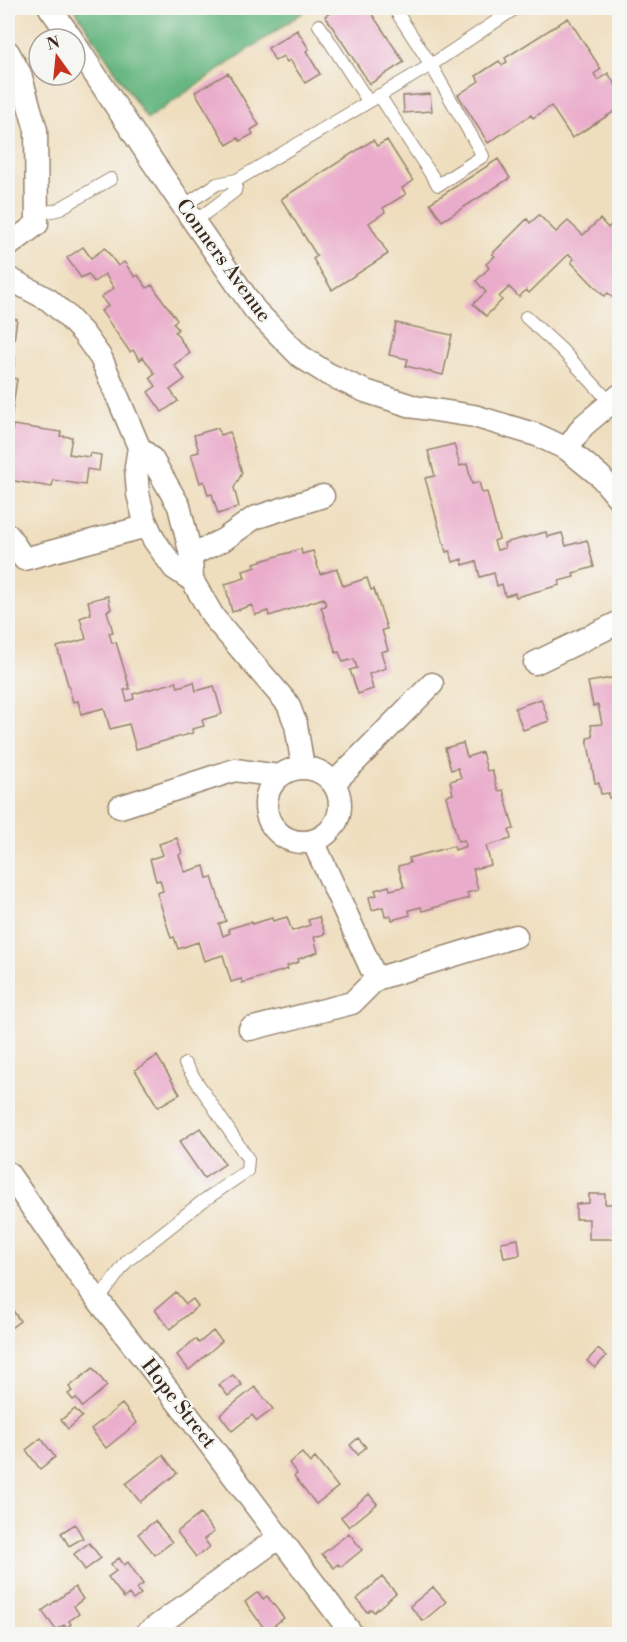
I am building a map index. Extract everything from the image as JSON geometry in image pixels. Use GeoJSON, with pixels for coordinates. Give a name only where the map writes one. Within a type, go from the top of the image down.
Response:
{"type":"FeatureCollection","features":[{"type":"Feature","properties":{"kind":"street"},"geometry":{"type":"LineString","coordinates":[[50,8],[63,27]]}},
{"type":"Feature","properties":{"kind":"street"},"geometry":{"type":"LineString","coordinates":[[8,52],[20,74],[36,130],[37,214],[37,225],[8,246]]}},
{"type":"Feature","properties":{"kind":"street","name":"Conners Avenue"},"geometry":{"type":"LineString","coordinates":[[87,62],[255,310],[300,356],[328,374],[365,391],[415,407],[464,414],[537,435],[567,449],[600,476],[620,500]]}},
{"type":"Feature","properties":{"kind":"street"},"geometry":{"type":"LineString","coordinates":[[8,278],[49,300],[83,333],[101,358],[139,447],[152,459],[178,506],[191,555],[192,580]]}},
{"type":"Feature","properties":{"kind":"street"},"geometry":{"type":"LineString","coordinates":[[567,449],[583,426],[615,399]]}},
{"type":"Feature","properties":{"kind":"street"},"geometry":{"type":"LineString","coordinates":[[139,447],[136,467],[138,494],[147,526],[174,568],[192,580],[214,618],[288,704],[296,725],[303,767]]}},
{"type":"Feature","properties":{"kind":"street"},"geometry":{"type":"LineString","coordinates":[[191,555],[223,540],[254,518],[322,496]]}},
{"type":"Feature","properties":{"kind":"street"},"geometry":{"type":"LineString","coordinates":[[8,535],[24,559],[147,526]]}},
{"type":"Feature","properties":{"kind":"street"},"geometry":{"type":"LineString","coordinates":[[535,663],[620,622]]}},
{"type":"Feature","properties":{"kind":"street"},"geometry":{"type":"LineString","coordinates":[[334,783],[432,684]]}},
{"type":"Feature","properties":{"kind":"street"},"geometry":{"type":"LineString","coordinates":[[303,767],[326,774],[334,783],[341,806],[339,817],[333,828],[324,836],[313,841],[292,841],[283,837],[270,822],[266,802],[272,784],[279,776],[286,771],[303,767]]}},
{"type":"Feature","properties":{"kind":"street"},"geometry":{"type":"LineString","coordinates":[[120,807],[235,770],[279,776]]}},
{"type":"Feature","properties":{"kind":"street"},"geometry":{"type":"LineString","coordinates":[[313,841],[376,979]]}},
{"type":"Feature","properties":{"kind":"street"},"geometry":{"type":"LineString","coordinates":[[250,1029],[352,1003],[376,979],[516,936]]}},
{"type":"Feature","properties":{"kind":"street","name":"Hope Street"},"geometry":{"type":"LineString","coordinates":[[8,1173],[98,1301],[194,1422],[352,1635]]}},
{"type":"Feature","properties":{"kind":"street"},"geometry":{"type":"LineString","coordinates":[[146,1635],[278,1538]]}},
{"type":"Feature","properties":{"kind":"lane"},"geometry":{"type":"LineString","coordinates":[[319,25],[438,185],[483,156],[431,65],[394,8]]}},
{"type":"Feature","properties":{"kind":"lane"},"geometry":{"type":"LineString","coordinates":[[188,214],[217,184],[237,180],[431,65],[516,8]]}},
{"type":"Feature","properties":{"kind":"lane"},"geometry":{"type":"LineString","coordinates":[[37,214],[57,210],[71,204],[111,179]]}},
{"type":"Feature","properties":{"kind":"lane"},"geometry":{"type":"LineString","coordinates":[[188,214],[235,191],[237,180]]}},
{"type":"Feature","properties":{"kind":"lane"},"geometry":{"type":"LineString","coordinates":[[526,317],[615,399]]}},
{"type":"Feature","properties":{"kind":"lane"},"geometry":{"type":"LineString","coordinates":[[98,1301],[127,1261],[203,1201],[247,1171],[248,1159],[185,1064]]}},
{"type":"Feature","properties":{"kind":"green space"},"geometry":{"type":"Polygon","coordinates":[[[74,8],[309,8],[147,119],[74,8]]]}},
{"type":"Feature","properties":{"kind":"building"},"geometry":{"type":"Polygon","coordinates":[[[338,8],[368,8],[404,62],[370,84],[325,16],[338,8]]]}},
{"type":"Feature","properties":{"kind":"building"},"geometry":{"type":"Polygon","coordinates":[[[568,18],[601,69],[594,74],[598,80],[608,73],[620,92],[620,108],[572,138],[551,106],[533,118],[531,115],[488,143],[458,95],[479,81],[476,76],[499,61],[502,65],[507,62],[505,58],[568,18]]]}},
{"type":"Feature","properties":{"kind":"building"},"geometry":{"type":"Polygon","coordinates":[[[297,30],[309,49],[306,51],[320,74],[305,83],[290,60],[287,62],[283,56],[275,61],[268,48],[297,30]]]}},
{"type":"Feature","properties":{"kind":"building"},"geometry":{"type":"Polygon","coordinates":[[[228,73],[259,125],[251,130],[253,134],[240,141],[238,138],[227,145],[195,92],[228,73]]]}},
{"type":"Feature","properties":{"kind":"building"},"geometry":{"type":"Polygon","coordinates":[[[430,94],[432,111],[404,113],[403,96],[430,94]]]}},
{"type":"Feature","properties":{"kind":"building"},"geometry":{"type":"Polygon","coordinates":[[[373,140],[377,146],[387,140],[413,181],[402,188],[406,194],[383,208],[385,212],[369,223],[388,254],[332,290],[313,259],[317,256],[281,199],[373,140]]]}},
{"type":"Feature","properties":{"kind":"building"},"geometry":{"type":"Polygon","coordinates":[[[498,159],[510,178],[442,221],[430,203],[498,159]]]}},
{"type":"Feature","properties":{"kind":"building"},"geometry":{"type":"Polygon","coordinates":[[[539,215],[556,232],[568,221],[583,235],[600,219],[608,228],[611,225],[620,233],[620,300],[617,302],[608,293],[604,296],[571,262],[574,259],[569,254],[529,293],[526,290],[519,297],[509,287],[499,297],[502,300],[486,316],[473,304],[486,292],[476,281],[489,268],[486,264],[495,256],[492,254],[527,219],[530,223],[539,215]]]}},
{"type":"Feature","properties":{"kind":"building"},"geometry":{"type":"Polygon","coordinates":[[[83,247],[91,258],[105,248],[118,266],[124,262],[135,277],[138,275],[147,288],[152,285],[177,320],[173,323],[178,329],[175,332],[190,353],[174,365],[185,379],[170,390],[178,401],[162,412],[148,392],[156,386],[150,378],[155,374],[143,357],[140,360],[133,350],[130,352],[101,311],[108,306],[101,297],[114,288],[105,274],[94,282],[88,274],[81,278],[67,258],[83,247]]]}},
{"type":"Feature","properties":{"kind":"building"},"geometry":{"type":"Polygon","coordinates":[[[8,318],[17,319],[14,340],[8,339],[8,318]]]}},
{"type":"Feature","properties":{"kind":"building"},"geometry":{"type":"Polygon","coordinates":[[[396,323],[452,335],[443,375],[406,366],[408,359],[389,355],[396,323]]]}},
{"type":"Feature","properties":{"kind":"building"},"geometry":{"type":"Polygon","coordinates":[[[8,356],[15,357],[12,378],[17,379],[11,419],[8,418],[8,356]]]}},
{"type":"Feature","properties":{"kind":"building"},"geometry":{"type":"Polygon","coordinates":[[[13,425],[61,432],[60,436],[72,437],[69,454],[89,457],[90,453],[101,455],[99,471],[87,469],[85,485],[53,480],[52,487],[8,480],[8,430],[12,431],[13,425]]]}},
{"type":"Feature","properties":{"kind":"building"},"geometry":{"type":"Polygon","coordinates":[[[218,428],[220,435],[230,432],[242,473],[234,488],[239,507],[218,514],[212,494],[208,495],[204,481],[200,483],[191,454],[199,452],[194,435],[218,428]]]}},
{"type":"Feature","properties":{"kind":"building"},"geometry":{"type":"Polygon","coordinates":[[[454,444],[460,466],[467,464],[472,484],[479,482],[482,493],[487,492],[499,539],[494,541],[497,550],[505,548],[504,543],[546,532],[547,537],[562,533],[566,546],[587,540],[594,567],[573,573],[574,577],[559,581],[560,585],[516,597],[515,593],[505,596],[502,584],[497,586],[494,573],[480,577],[476,561],[463,565],[462,559],[453,562],[450,551],[446,552],[425,478],[435,476],[428,451],[454,444]]]}},
{"type":"Feature","properties":{"kind":"building"},"geometry":{"type":"Polygon","coordinates":[[[301,549],[302,554],[313,551],[320,574],[337,569],[343,586],[367,578],[371,590],[374,589],[387,629],[382,630],[388,650],[381,652],[386,668],[369,674],[373,689],[358,694],[350,670],[357,668],[354,659],[343,662],[339,652],[336,653],[321,607],[326,606],[324,598],[269,616],[268,611],[255,615],[252,605],[232,612],[225,584],[245,578],[243,571],[256,567],[254,563],[301,549]]]}},
{"type":"Feature","properties":{"kind":"building"},"geometry":{"type":"Polygon","coordinates":[[[108,596],[111,609],[107,611],[113,632],[109,633],[112,643],[116,642],[130,689],[124,690],[127,701],[134,699],[133,694],[176,682],[178,687],[194,682],[196,691],[214,686],[222,714],[202,720],[204,726],[192,729],[193,733],[136,749],[129,724],[110,729],[104,708],[81,714],[78,701],[73,702],[57,647],[86,639],[80,618],[91,614],[88,601],[108,596]]]}},
{"type":"Feature","properties":{"kind":"building"},"geometry":{"type":"Polygon","coordinates":[[[618,677],[620,796],[609,798],[609,793],[601,794],[599,783],[595,783],[587,738],[593,737],[591,725],[602,724],[598,705],[593,706],[588,682],[618,677]]]}},
{"type":"Feature","properties":{"kind":"building"},"geometry":{"type":"Polygon","coordinates":[[[541,699],[549,721],[523,730],[515,708],[541,699]]]}},
{"type":"Feature","properties":{"kind":"building"},"geometry":{"type":"Polygon","coordinates":[[[463,743],[467,757],[482,752],[487,771],[492,770],[498,791],[503,790],[514,829],[509,830],[511,839],[486,846],[491,865],[473,869],[478,890],[467,893],[469,898],[422,911],[421,907],[409,910],[410,915],[392,920],[391,916],[385,917],[383,907],[372,910],[369,897],[377,895],[375,890],[389,886],[390,890],[404,887],[398,866],[410,863],[409,858],[454,846],[455,850],[466,846],[464,840],[458,841],[446,796],[453,794],[450,781],[461,778],[458,768],[451,770],[445,748],[463,743]]]}},
{"type":"Feature","properties":{"kind":"building"},"geometry":{"type":"Polygon","coordinates":[[[177,838],[182,853],[179,855],[185,872],[204,866],[207,878],[212,877],[226,921],[219,924],[223,936],[230,933],[228,929],[272,918],[273,921],[287,917],[292,931],[310,925],[308,920],[319,917],[325,934],[314,937],[318,952],[298,959],[299,962],[287,966],[288,969],[242,983],[241,979],[231,982],[223,955],[204,961],[198,942],[178,949],[174,937],[171,938],[157,893],[163,891],[160,880],[156,881],[150,859],[163,855],[159,844],[177,838]]]}},
{"type":"Feature","properties":{"kind":"building"},"geometry":{"type":"Polygon","coordinates":[[[157,1056],[180,1094],[158,1107],[135,1070],[157,1056]]]}},
{"type":"Feature","properties":{"kind":"building"},"geometry":{"type":"Polygon","coordinates":[[[200,1128],[225,1164],[204,1178],[179,1142],[200,1128]]]}},
{"type":"Feature","properties":{"kind":"building"},"geometry":{"type":"Polygon","coordinates":[[[589,1194],[605,1194],[605,1204],[614,1204],[615,1239],[589,1239],[589,1219],[576,1219],[576,1204],[589,1203],[589,1194]]]}},
{"type":"Feature","properties":{"kind":"building"},"geometry":{"type":"Polygon","coordinates":[[[518,1239],[520,1255],[504,1258],[501,1242],[518,1239]]]}},
{"type":"Feature","properties":{"kind":"building"},"geometry":{"type":"Polygon","coordinates":[[[176,1292],[186,1304],[193,1299],[198,1306],[170,1329],[155,1310],[176,1292]]]}},
{"type":"Feature","properties":{"kind":"building"},"geometry":{"type":"Polygon","coordinates":[[[8,1303],[20,1321],[8,1330],[8,1303]]]}},
{"type":"Feature","properties":{"kind":"building"},"geometry":{"type":"Polygon","coordinates":[[[213,1331],[222,1341],[189,1370],[177,1355],[195,1339],[199,1343],[213,1331]]]}},
{"type":"Feature","properties":{"kind":"building"},"geometry":{"type":"Polygon","coordinates":[[[598,1349],[606,1356],[595,1368],[587,1361],[598,1349]]]}},
{"type":"Feature","properties":{"kind":"building"},"geometry":{"type":"Polygon","coordinates":[[[93,1368],[107,1386],[82,1407],[76,1398],[73,1400],[68,1394],[72,1391],[69,1387],[93,1368]]]}},
{"type":"Feature","properties":{"kind":"building"},"geometry":{"type":"Polygon","coordinates":[[[233,1375],[242,1385],[228,1396],[219,1385],[233,1375]]]}},
{"type":"Feature","properties":{"kind":"building"},"geometry":{"type":"Polygon","coordinates":[[[255,1387],[273,1409],[257,1421],[252,1415],[232,1431],[220,1415],[255,1387]]]}},
{"type":"Feature","properties":{"kind":"building"},"geometry":{"type":"Polygon","coordinates":[[[122,1404],[137,1423],[106,1448],[91,1429],[122,1404]]]}},
{"type":"Feature","properties":{"kind":"building"},"geometry":{"type":"Polygon","coordinates":[[[75,1409],[82,1417],[68,1429],[61,1420],[75,1409]]]}},
{"type":"Feature","properties":{"kind":"building"},"geometry":{"type":"Polygon","coordinates":[[[41,1438],[55,1457],[40,1469],[26,1450],[41,1438]]]}},
{"type":"Feature","properties":{"kind":"building"},"geometry":{"type":"Polygon","coordinates":[[[358,1438],[366,1447],[358,1455],[350,1445],[358,1438]]]}},
{"type":"Feature","properties":{"kind":"building"},"geometry":{"type":"Polygon","coordinates":[[[302,1453],[310,1463],[315,1458],[338,1487],[316,1504],[294,1476],[297,1474],[289,1463],[302,1453]]]}},
{"type":"Feature","properties":{"kind":"building"},"geometry":{"type":"Polygon","coordinates":[[[163,1455],[177,1473],[140,1502],[126,1484],[163,1455]]]}},
{"type":"Feature","properties":{"kind":"building"},"geometry":{"type":"Polygon","coordinates":[[[369,1494],[377,1504],[349,1527],[341,1517],[369,1494]]]}},
{"type":"Feature","properties":{"kind":"building"},"geometry":{"type":"Polygon","coordinates":[[[200,1514],[214,1532],[204,1539],[210,1547],[196,1557],[177,1532],[200,1514]]]}},
{"type":"Feature","properties":{"kind":"building"},"geometry":{"type":"Polygon","coordinates":[[[155,1521],[172,1542],[155,1555],[138,1534],[155,1521]]]}},
{"type":"Feature","properties":{"kind":"building"},"geometry":{"type":"Polygon","coordinates":[[[75,1524],[83,1538],[69,1546],[61,1533],[75,1524]]]}},
{"type":"Feature","properties":{"kind":"building"},"geometry":{"type":"Polygon","coordinates":[[[349,1533],[362,1550],[341,1567],[338,1564],[334,1568],[322,1554],[349,1533]]]}},
{"type":"Feature","properties":{"kind":"building"},"geometry":{"type":"Polygon","coordinates":[[[89,1543],[101,1558],[85,1570],[74,1554],[89,1543]]]}},
{"type":"Feature","properties":{"kind":"building"},"geometry":{"type":"Polygon","coordinates":[[[119,1558],[124,1565],[128,1562],[143,1584],[136,1589],[141,1594],[133,1600],[129,1594],[124,1598],[108,1577],[116,1571],[111,1564],[119,1558]]]}},
{"type":"Feature","properties":{"kind":"building"},"geometry":{"type":"Polygon","coordinates":[[[382,1577],[396,1593],[374,1612],[371,1609],[367,1612],[357,1599],[382,1577]]]}},
{"type":"Feature","properties":{"kind":"building"},"geometry":{"type":"Polygon","coordinates":[[[75,1587],[83,1599],[74,1606],[79,1614],[69,1621],[71,1624],[66,1628],[64,1625],[56,1630],[42,1611],[75,1587]]]}},
{"type":"Feature","properties":{"kind":"building"},"geometry":{"type":"Polygon","coordinates":[[[433,1587],[446,1602],[423,1621],[410,1606],[433,1587]]]}},
{"type":"Feature","properties":{"kind":"building"},"geometry":{"type":"Polygon","coordinates":[[[258,1592],[263,1599],[267,1596],[284,1618],[266,1631],[245,1602],[258,1592]]]}}]}
